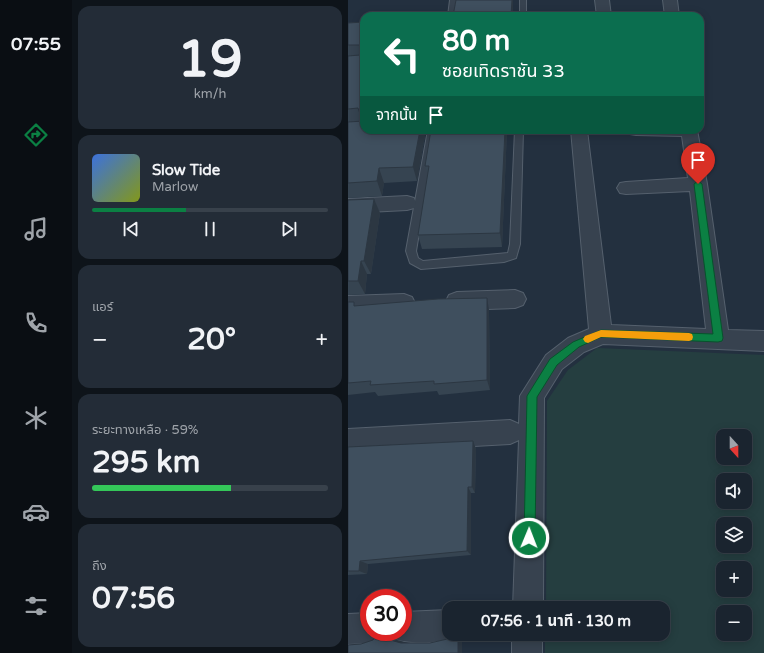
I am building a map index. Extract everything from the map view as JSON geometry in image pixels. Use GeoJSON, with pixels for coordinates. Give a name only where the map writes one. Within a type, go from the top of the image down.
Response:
{"type":"FeatureCollection","features":[{"type":"Feature","properties":{"kind":"street"},"geometry":{"type":"LineString","coordinates":[[602,0],[604,12]]}},
{"type":"Feature","properties":{"kind":"street"},"geometry":{"type":"LineString","coordinates":[[670,0],[672,12]]}},
{"type":"Feature","properties":{"kind":"street"},"geometry":{"type":"LineString","coordinates":[[579,134],[601,334]]}},
{"type":"Feature","properties":{"kind":"street"},"geometry":{"type":"LineString","coordinates":[[690,134],[698,184],[718,338]]}},
{"type":"Feature","properties":{"kind":"street"},"geometry":{"type":"LineString","coordinates":[[626,188],[698,184]]}},
{"type":"Feature","properties":{"kind":"street"},"geometry":{"type":"LineString","coordinates":[[348,206],[407,203]]}},
{"type":"Feature","properties":{"kind":"street"},"geometry":{"type":"LineString","coordinates":[[348,305],[515,300]]}},
{"type":"Feature","properties":{"kind":"street"},"geometry":{"type":"LineString","coordinates":[[528,601],[532,396],[554,362],[576,345],[601,334],[764,341]]}},
{"type":"Feature","properties":{"kind":"street"},"geometry":{"type":"LineString","coordinates":[[348,441],[510,432]]}},
{"type":"Feature","properties":{"kind":"street"},"geometry":{"type":"LineString","coordinates":[[412,627],[442,625]]}},
{"type":"Feature","properties":{"kind":"street"},"geometry":{"type":"LineString","coordinates":[[348,629],[360,628]]}},
{"type":"Feature","properties":{"kind":"street"},"geometry":{"type":"LineString","coordinates":[[527,641],[527,653]]}},
{"type":"Feature","properties":{"kind":"lane"},"geometry":{"type":"LineString","coordinates":[[452,12],[453,0]]}},
{"type":"Feature","properties":{"kind":"lane"},"geometry":{"type":"LineString","coordinates":[[523,0],[523,12]]}},
{"type":"Feature","properties":{"kind":"lane"},"geometry":{"type":"LineString","coordinates":[[431,134],[411,251],[414,260],[421,265],[504,258],[512,255],[515,244],[519,134]]}},
{"type":"Feature","properties":{"kind":"green space"},"geometry":{"type":"Polygon","coordinates":[[[597,348],[764,355],[764,653],[545,653],[545,641],[670,641],[670,601],[546,601],[547,401],[568,370],[597,348]]]}},
{"type":"Feature","properties":{"kind":"building"},"geometry":{"type":"Polygon","coordinates":[[[456,0],[512,0],[511,12],[454,12],[456,0]]]}},
{"type":"Feature","properties":{"kind":"building"},"geometry":{"type":"Polygon","coordinates":[[[360,22],[360,45],[348,45],[348,23],[360,22]]]}},
{"type":"Feature","properties":{"kind":"building"},"geometry":{"type":"Polygon","coordinates":[[[360,55],[360,114],[358,108],[348,109],[348,56],[360,55]]]}},
{"type":"Feature","properties":{"kind":"building"},"geometry":{"type":"Polygon","coordinates":[[[360,121],[360,134],[419,134],[413,167],[379,168],[377,181],[348,183],[348,122],[360,121]]]}},
{"type":"Feature","properties":{"kind":"building"},"geometry":{"type":"Polygon","coordinates":[[[430,134],[505,134],[500,233],[418,235],[429,166],[425,166],[430,134]]]}},
{"type":"Feature","properties":{"kind":"building"},"geometry":{"type":"Polygon","coordinates":[[[374,199],[364,261],[361,261],[358,281],[348,281],[348,200],[374,199]]]}},
{"type":"Feature","properties":{"kind":"building"},"geometry":{"type":"Polygon","coordinates":[[[487,298],[487,380],[434,384],[434,381],[370,385],[371,381],[348,383],[348,302],[354,302],[354,306],[438,299],[487,298]]]}},
{"type":"Feature","properties":{"kind":"building"},"geometry":{"type":"Polygon","coordinates":[[[473,441],[472,487],[468,487],[467,551],[360,561],[359,571],[348,571],[348,447],[473,441]]]}},
{"type":"Feature","properties":{"kind":"building"},"geometry":{"type":"Polygon","coordinates":[[[442,640],[458,641],[458,653],[348,653],[348,645],[361,644],[370,641],[430,643],[442,640]]]}},
{"type":"Feature","properties":{"kind":"slow traffic"},"geometry":{"type":"LineString","coordinates":[[588,339],[601,334],[689,337]]}},
{"type":"Feature","properties":{"kind":"route"},"geometry":{"type":"LineString","coordinates":[[529,538],[532,396],[554,362],[576,345],[601,334],[718,338],[698,184]]}}]}
